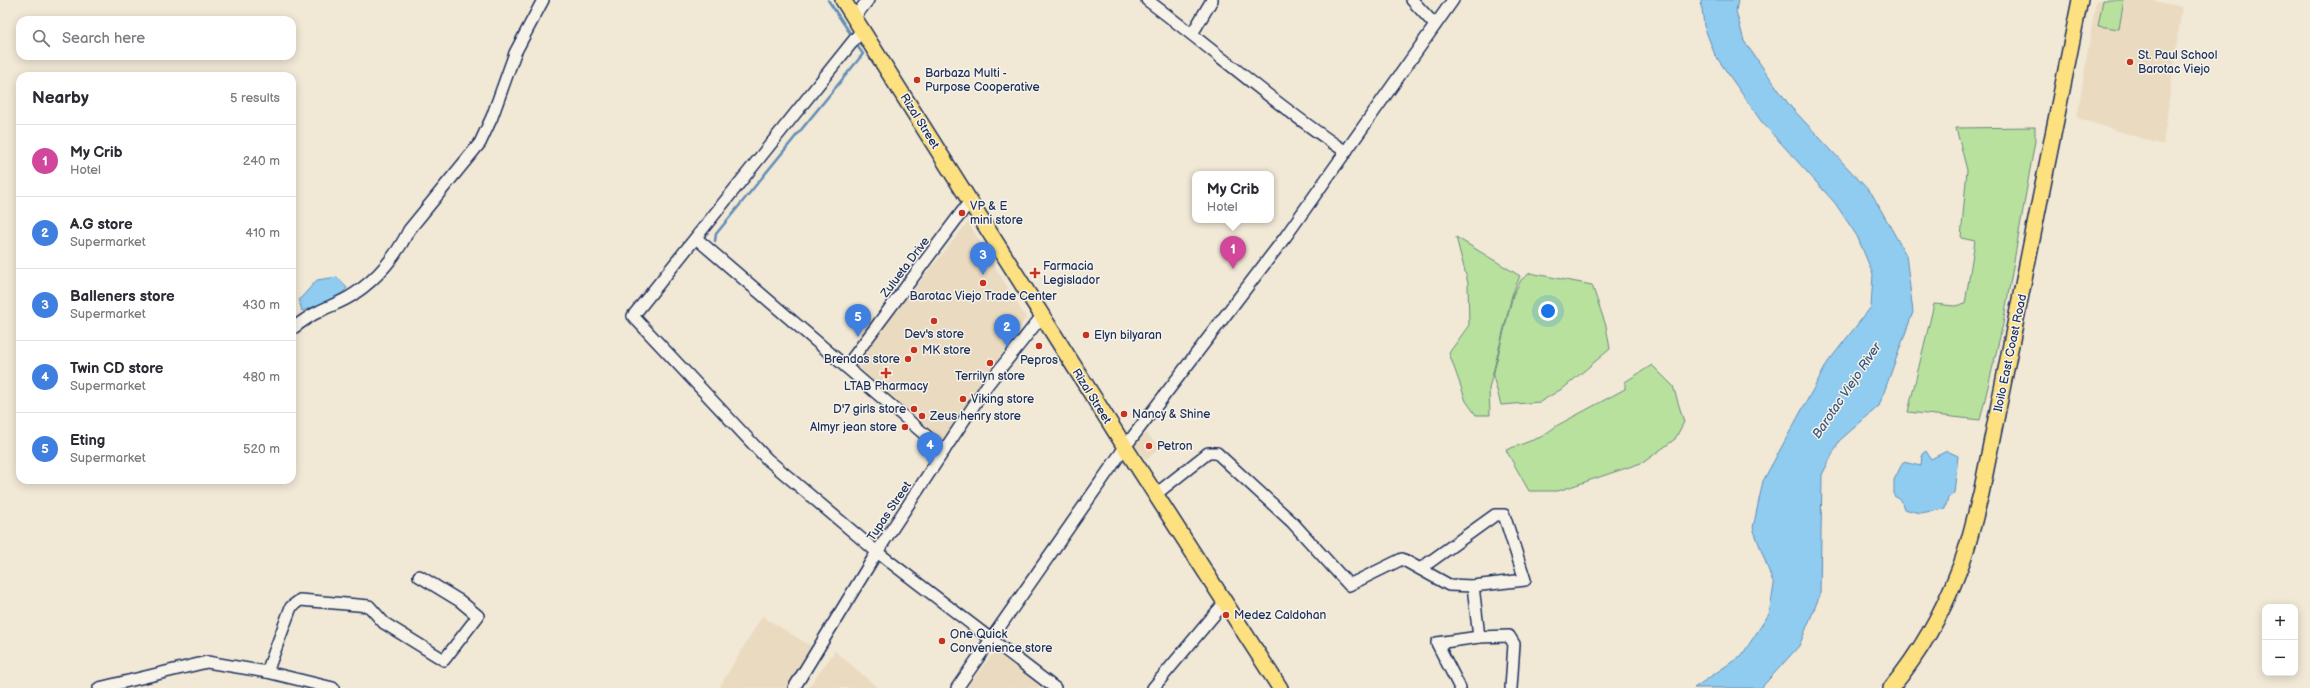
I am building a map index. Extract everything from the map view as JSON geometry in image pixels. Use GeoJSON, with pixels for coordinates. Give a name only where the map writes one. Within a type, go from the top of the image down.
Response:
{"type":"FeatureCollection","features":[{"type":"Feature","properties":{"kind":"main road","name":"Rizal Street"},"geometry":{"type":"LineString","coordinates":[[843,0],[1125,447],[1280,688]]}},
{"type":"Feature","properties":{"kind":"main road","name":"Iloilo East Coast Road"},"geometry":{"type":"LineString","coordinates":[[1891,688],[1908,667],[1936,622],[1960,569],[1981,494],[2080,0]]}},
{"type":"Feature","properties":{"kind":"street"},"geometry":{"type":"LineString","coordinates":[[296,326],[316,313],[353,295],[371,281],[403,243],[409,230],[476,148],[492,117],[515,53],[543,0]]}},
{"type":"Feature","properties":{"kind":"street"},"geometry":{"type":"LineString","coordinates":[[868,0],[858,24],[697,239],[643,301],[633,316],[767,459],[877,552],[993,638],[1056,688]]}},
{"type":"Feature","properties":{"kind":"street"},"geometry":{"type":"LineString","coordinates":[[1147,0],[1192,34],[1242,76],[1346,152]]}},
{"type":"Feature","properties":{"kind":"street"},"geometry":{"type":"LineString","coordinates":[[1192,34],[1212,0]]}},
{"type":"Feature","properties":{"kind":"street"},"geometry":{"type":"LineString","coordinates":[[1412,0],[1435,25]]}},
{"type":"Feature","properties":{"kind":"street"},"geometry":{"type":"LineString","coordinates":[[957,688],[1125,447],[1282,242],[1453,0]]}},
{"type":"Feature","properties":{"kind":"street","name":"Zulueta Drive"},"geometry":{"type":"LineString","coordinates":[[846,367],[970,201]]}},
{"type":"Feature","properties":{"kind":"street"},"geometry":{"type":"LineString","coordinates":[[697,239],[944,451]]}},
{"type":"Feature","properties":{"kind":"street","name":"Tupas Street"},"geometry":{"type":"LineString","coordinates":[[794,688],[877,552],[988,384],[1042,316]]}},
{"type":"Feature","properties":{"kind":"street"},"geometry":{"type":"LineString","coordinates":[[1156,494],[1208,453],[1217,453],[1292,522],[1349,584],[1402,559],[1420,569],[1449,585],[1473,586],[1525,580],[1504,514],[1495,515],[1420,569]]}},
{"type":"Feature","properties":{"kind":"street"},"geometry":{"type":"LineString","coordinates":[[267,672],[291,607],[300,600],[368,606],[384,623],[444,660],[478,616],[460,601],[419,576]]}},
{"type":"Feature","properties":{"kind":"street"},"geometry":{"type":"LineString","coordinates":[[1473,586],[1479,637]]}},
{"type":"Feature","properties":{"kind":"street"},"geometry":{"type":"LineString","coordinates":[[1153,688],[1225,602]]}},
{"type":"Feature","properties":{"kind":"street"},"geometry":{"type":"LineString","coordinates":[[1460,688],[1437,642],[1479,637],[1509,636],[1514,644],[1511,688]]}},
{"type":"Feature","properties":{"kind":"street"},"geometry":{"type":"LineString","coordinates":[[99,688],[206,662],[267,672],[333,688]]}},
{"type":"Feature","properties":{"kind":"shaded area","name":"St. Paul School Barotac Viejo"},"geometry":{"type":"Polygon","coordinates":[[[2096,0],[2150,0],[2182,7],[2163,145],[2077,118],[2096,0]]]}},
{"type":"Feature","properties":{"kind":"shaded area"},"geometry":{"type":"Polygon","coordinates":[[[968,222],[1026,318],[940,444],[854,363],[968,222]]]}},
{"type":"Feature","properties":{"kind":"shaded area"},"geometry":{"type":"Polygon","coordinates":[[[1146,433],[1160,447],[1147,460],[1133,446],[1146,433]]]}},
{"type":"Feature","properties":{"kind":"shaded area"},"geometry":{"type":"Polygon","coordinates":[[[762,616],[814,648],[787,688],[719,688],[762,616]]]}},
{"type":"Feature","properties":{"kind":"shaded area"},"geometry":{"type":"Polygon","coordinates":[[[835,651],[878,688],[808,688],[835,651]]]}},
{"type":"Feature","properties":{"kind":"shaded area"},"geometry":{"type":"Polygon","coordinates":[[[995,651],[1044,688],[966,688],[995,651]]]}},
{"type":"Feature","properties":{"kind":"green space"},"geometry":{"type":"Polygon","coordinates":[[[2103,0],[2124,0],[2119,29],[2098,26],[2103,0]]]}},
{"type":"Feature","properties":{"kind":"green space"},"geometry":{"type":"Polygon","coordinates":[[[2035,127],[2035,141],[2003,324],[1980,420],[1908,412],[1934,304],[1955,306],[1965,304],[1975,241],[1961,238],[1967,170],[1956,128],[2035,127]]]}},
{"type":"Feature","properties":{"kind":"green space"},"geometry":{"type":"Polygon","coordinates":[[[1456,237],[1520,276],[1512,295],[1489,389],[1490,415],[1476,415],[1466,401],[1449,353],[1469,325],[1468,283],[1456,237]]]}},
{"type":"Feature","properties":{"kind":"green space"},"geometry":{"type":"Polygon","coordinates":[[[1530,273],[1592,285],[1606,326],[1610,349],[1565,387],[1540,402],[1501,405],[1493,376],[1513,295],[1521,280],[1530,273]]]}},
{"type":"Feature","properties":{"kind":"green space"},"geometry":{"type":"Polygon","coordinates":[[[1652,365],[1673,386],[1684,422],[1675,439],[1644,462],[1558,491],[1529,491],[1506,450],[1541,437],[1558,425],[1625,389],[1625,382],[1652,365]]]}},
{"type":"Feature","properties":{"kind":"water","name":"Barotac Viejo River"},"geometry":{"type":"Polygon","coordinates":[[[1701,0],[1738,0],[1736,11],[1744,41],[1790,106],[1872,194],[1906,255],[1913,312],[1879,406],[1839,441],[1822,475],[1820,595],[1799,646],[1761,688],[1694,688],[1742,655],[1769,614],[1774,585],[1753,528],[1763,481],[1828,362],[1871,307],[1873,274],[1857,236],[1835,203],[1761,121],[1715,55],[1704,26],[1701,0]]]}},
{"type":"Feature","properties":{"kind":"water"},"geometry":{"type":"Polygon","coordinates":[[[337,277],[347,288],[335,301],[302,311],[299,300],[317,280],[337,277]]]}},
{"type":"Feature","properties":{"kind":"water"},"geometry":{"type":"Polygon","coordinates":[[[1926,451],[1931,459],[1947,451],[1958,456],[1954,493],[1948,498],[1945,509],[1920,513],[1904,509],[1901,500],[1894,496],[1894,480],[1903,462],[1921,466],[1922,454],[1926,451]]]}},
{"type":"Feature","properties":{"kind":"waterway"},"geometry":{"type":"LineString","coordinates":[[828,0],[850,33]]}},
{"type":"Feature","properties":{"kind":"waterway"},"geometry":{"type":"LineString","coordinates":[[715,241],[716,234],[863,54],[858,47]]}},
{"type":"Feature","properties":{"kind":"place","name":"St. Paul School Barotac Viejo"},"geometry":{"type":"Point","coordinates":[2130,62]}},
{"type":"Feature","properties":{"kind":"place","name":"Barbaza Multi - Purpose Cooperative"},"geometry":{"type":"Point","coordinates":[917,80]}},
{"type":"Feature","properties":{"kind":"place","name":"VP & E mini store"},"geometry":{"type":"Point","coordinates":[962,213]}},
{"type":"Feature","properties":{"kind":"place","name":"My Crib"},"geometry":{"type":"Point","coordinates":[1233,269]}},
{"type":"Feature","properties":{"kind":"place","name":"Farmacia Legislador"},"geometry":{"type":"Point","coordinates":[1035,273]}},
{"type":"Feature","properties":{"kind":"place","name":"Balleners store"},"geometry":{"type":"Point","coordinates":[983,275]}},
{"type":"Feature","properties":{"kind":"place","name":"Barotac Viejo Trade Center"},"geometry":{"type":"Point","coordinates":[983,283]}},
{"type":"Feature","properties":{"kind":"place","name":"Dev's store"},"geometry":{"type":"Point","coordinates":[934,321]}},
{"type":"Feature","properties":{"kind":"place","name":"Elyn bilyaran"},"geometry":{"type":"Point","coordinates":[1086,335]}},
{"type":"Feature","properties":{"kind":"place","name":"Eting"},"geometry":{"type":"Point","coordinates":[858,337]}},
{"type":"Feature","properties":{"kind":"place","name":"Pepros"},"geometry":{"type":"Point","coordinates":[1039,346]}},
{"type":"Feature","properties":{"kind":"place","name":"A.G store"},"geometry":{"type":"Point","coordinates":[1007,347]}},
{"type":"Feature","properties":{"kind":"place","name":"MK store"},"geometry":{"type":"Point","coordinates":[914,350]}},
{"type":"Feature","properties":{"kind":"place","name":"Brendas store"},"geometry":{"type":"Point","coordinates":[908,359]}},
{"type":"Feature","properties":{"kind":"place","name":"Terrilyn store"},"geometry":{"type":"Point","coordinates":[990,363]}},
{"type":"Feature","properties":{"kind":"place","name":"LTAB Pharmacy"},"geometry":{"type":"Point","coordinates":[886,373]}},
{"type":"Feature","properties":{"kind":"place","name":"Viking store"},"geometry":{"type":"Point","coordinates":[963,399]}},
{"type":"Feature","properties":{"kind":"place","name":"D'7 girls store"},"geometry":{"type":"Point","coordinates":[914,409]}},
{"type":"Feature","properties":{"kind":"place","name":"Nancy & Shine"},"geometry":{"type":"Point","coordinates":[1124,414]}},
{"type":"Feature","properties":{"kind":"place","name":"Zeus henry store"},"geometry":{"type":"Point","coordinates":[922,416]}},
{"type":"Feature","properties":{"kind":"place","name":"Almyr jean store"},"geometry":{"type":"Point","coordinates":[905,427]}},
{"type":"Feature","properties":{"kind":"place","name":"Petron"},"geometry":{"type":"Point","coordinates":[1149,446]}},
{"type":"Feature","properties":{"kind":"place","name":"Twin CD store"},"geometry":{"type":"Point","coordinates":[930,465]}},
{"type":"Feature","properties":{"kind":"place","name":"Medez Caldohan"},"geometry":{"type":"Point","coordinates":[1226,615]}},
{"type":"Feature","properties":{"kind":"place","name":"One Quick Convenience store"},"geometry":{"type":"Point","coordinates":[942,641]}}]}
